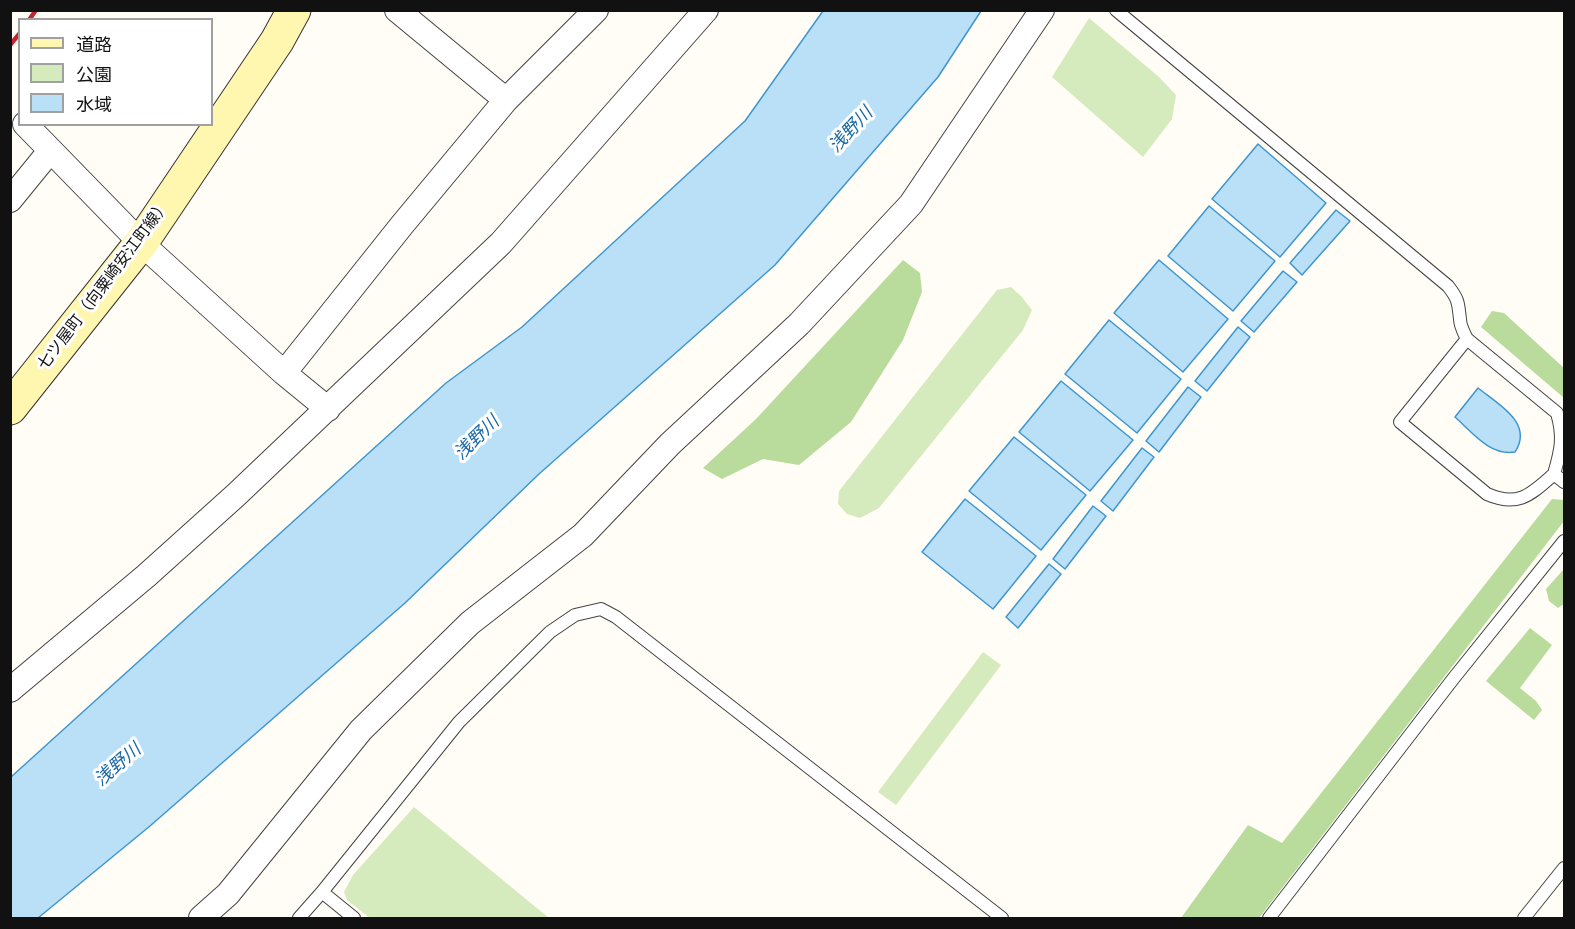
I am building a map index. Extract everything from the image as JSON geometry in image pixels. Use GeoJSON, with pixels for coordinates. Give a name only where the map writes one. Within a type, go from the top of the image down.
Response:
{"type":"FeatureCollection","features":[{"type":"Feature","properties":{"kind":"main road","name":"七ツ屋町（向粟崎安江町線）"},"geometry":{"type":"LineString","coordinates":[[10,408],[141,243],[277,42],[294,10]]}},
{"type":"Feature","properties":{"kind":"street"},"geometry":{"type":"LineString","coordinates":[[397,10],[506,100]]}},
{"type":"Feature","properties":{"kind":"street"},"geometry":{"type":"LineString","coordinates":[[284,373],[402,225],[506,100],[596,10]]}},
{"type":"Feature","properties":{"kind":"street"},"geometry":{"type":"LineString","coordinates":[[10,690],[146,576],[328,409],[501,243],[706,10]]}},
{"type":"Feature","properties":{"kind":"street"},"geometry":{"type":"LineString","coordinates":[[201,918],[228,894],[361,730],[470,623],[583,535],[669,444],[799,324],[911,204],[1042,10]]}},
{"type":"Feature","properties":{"kind":"street"},"geometry":{"type":"LineString","coordinates":[[27,126],[141,243],[284,373],[328,409]]}},
{"type":"Feature","properties":{"kind":"street"},"geometry":{"type":"LineString","coordinates":[[10,200],[51,151]]}},
{"type":"Feature","properties":{"kind":"lane"},"geometry":{"type":"LineString","coordinates":[[1116,10],[1448,286],[1460,306],[1460,322],[1467,339],[1557,413],[1562,431],[1560,453],[1554,474],[1532,494],[1516,500],[1500,500],[1487,494],[1400,422],[1467,339]]}},
{"type":"Feature","properties":{"kind":"lane"},"geometry":{"type":"LineString","coordinates":[[1554,474],[1564,482]]}},
{"type":"Feature","properties":{"kind":"lane"},"geometry":{"type":"LineString","coordinates":[[1269,918],[1453,679],[1564,541]]}},
{"type":"Feature","properties":{"kind":"lane"},"geometry":{"type":"LineString","coordinates":[[300,918],[459,722],[550,632],[575,615],[601,609],[616,617],[1002,918]]}},
{"type":"Feature","properties":{"kind":"lane"},"geometry":{"type":"LineString","coordinates":[[1524,918],[1564,868]]}},
{"type":"Feature","properties":{"kind":"lane"},"geometry":{"type":"LineString","coordinates":[[322,892],[354,918]]}},
{"type":"Feature","properties":{"kind":"green space"},"geometry":{"type":"Polygon","coordinates":[[[1089,18],[1159,77],[1176,95],[1172,119],[1143,157],[1052,77],[1089,18]]]}},
{"type":"Feature","properties":{"kind":"green space"},"geometry":{"type":"Polygon","coordinates":[[[903,260],[920,273],[922,292],[903,340],[851,422],[799,465],[763,459],[722,479],[703,468],[756,419],[903,260]]]}},
{"type":"Feature","properties":{"kind":"green space"},"geometry":{"type":"Polygon","coordinates":[[[1011,287],[1032,310],[1023,330],[879,508],[860,518],[847,514],[838,504],[839,491],[997,290],[1011,287]]]}},
{"type":"Feature","properties":{"kind":"green space"},"geometry":{"type":"Polygon","coordinates":[[[1492,311],[1504,313],[1564,368],[1564,398],[1481,327],[1492,311]]]}},
{"type":"Feature","properties":{"kind":"green space"},"geometry":{"type":"Polygon","coordinates":[[[1552,499],[1564,500],[1564,521],[1259,918],[1181,918],[1248,825],[1282,843],[1552,499]]]}},
{"type":"Feature","properties":{"kind":"green space"},"geometry":{"type":"Polygon","coordinates":[[[1564,569],[1564,604],[1558,608],[1549,601],[1546,589],[1564,569]]]}},
{"type":"Feature","properties":{"kind":"green space"},"geometry":{"type":"Polygon","coordinates":[[[1530,628],[1552,645],[1520,688],[1536,701],[1542,710],[1534,720],[1486,681],[1530,628]]]}},
{"type":"Feature","properties":{"kind":"green space"},"geometry":{"type":"Polygon","coordinates":[[[983,652],[1001,665],[896,805],[878,792],[983,652]]]}},
{"type":"Feature","properties":{"kind":"green space"},"geometry":{"type":"Polygon","coordinates":[[[414,807],[549,918],[370,918],[347,900],[344,892],[353,875],[414,807]]]}},
{"type":"Feature","properties":{"kind":"water","name":"浅野川"},"geometry":{"type":"Polygon","coordinates":[[[823,11],[981,11],[938,77],[775,265],[539,474],[405,603],[150,826],[38,918],[11,918],[11,777],[446,383],[522,327],[745,121],[823,11]]]}},
{"type":"Feature","properties":{"kind":"water"},"geometry":{"type":"Polygon","coordinates":[[[1258,144],[1326,203],[1280,257],[1212,199],[1258,144]]]}},
{"type":"Feature","properties":{"kind":"water"},"geometry":{"type":"Polygon","coordinates":[[[1209,206],[1275,261],[1233,311],[1168,256],[1209,206]]]}},
{"type":"Feature","properties":{"kind":"water"},"geometry":{"type":"Polygon","coordinates":[[[1336,210],[1350,221],[1302,275],[1290,263],[1336,210]]]}},
{"type":"Feature","properties":{"kind":"water"},"geometry":{"type":"Polygon","coordinates":[[[1159,260],[1228,319],[1183,372],[1114,313],[1159,260]]]}},
{"type":"Feature","properties":{"kind":"water"},"geometry":{"type":"Polygon","coordinates":[[[1283,271],[1297,282],[1254,332],[1241,321],[1283,271]]]}},
{"type":"Feature","properties":{"kind":"water"},"geometry":{"type":"Polygon","coordinates":[[[1109,320],[1181,379],[1137,433],[1065,374],[1109,320]]]}},
{"type":"Feature","properties":{"kind":"water"},"geometry":{"type":"Polygon","coordinates":[[[1238,327],[1250,337],[1207,391],[1195,381],[1238,327]]]}},
{"type":"Feature","properties":{"kind":"water"},"geometry":{"type":"Polygon","coordinates":[[[1061,381],[1133,440],[1090,491],[1019,432],[1061,381]]]}},
{"type":"Feature","properties":{"kind":"water"},"geometry":{"type":"Polygon","coordinates":[[[1188,387],[1201,397],[1159,452],[1146,441],[1188,387]]]}},
{"type":"Feature","properties":{"kind":"water"},"geometry":{"type":"Polygon","coordinates":[[[1478,388],[1504,408],[1517,423],[1520,442],[1515,452],[1490,447],[1455,417],[1478,388]]]}},
{"type":"Feature","properties":{"kind":"water"},"geometry":{"type":"Polygon","coordinates":[[[1014,437],[1086,495],[1041,550],[969,491],[1014,437]]]}},
{"type":"Feature","properties":{"kind":"water"},"geometry":{"type":"Polygon","coordinates":[[[1142,448],[1154,457],[1113,511],[1101,501],[1142,448]]]}},
{"type":"Feature","properties":{"kind":"water"},"geometry":{"type":"Polygon","coordinates":[[[965,499],[1036,556],[993,609],[922,552],[965,499]]]}},
{"type":"Feature","properties":{"kind":"water"},"geometry":{"type":"Polygon","coordinates":[[[1093,506],[1106,516],[1065,569],[1053,559],[1093,506]]]}},
{"type":"Feature","properties":{"kind":"water"},"geometry":{"type":"Polygon","coordinates":[[[1049,564],[1061,574],[1018,628],[1006,617],[1049,564]]]}},
{"type":"Feature","properties":{"kind":"railway"},"geometry":{"type":"LineString","coordinates":[[30,18],[36,10]]}},
{"type":"Feature","properties":{"kind":"railway"},"geometry":{"type":"LineString","coordinates":[[10,45],[18,35]]}}]}
